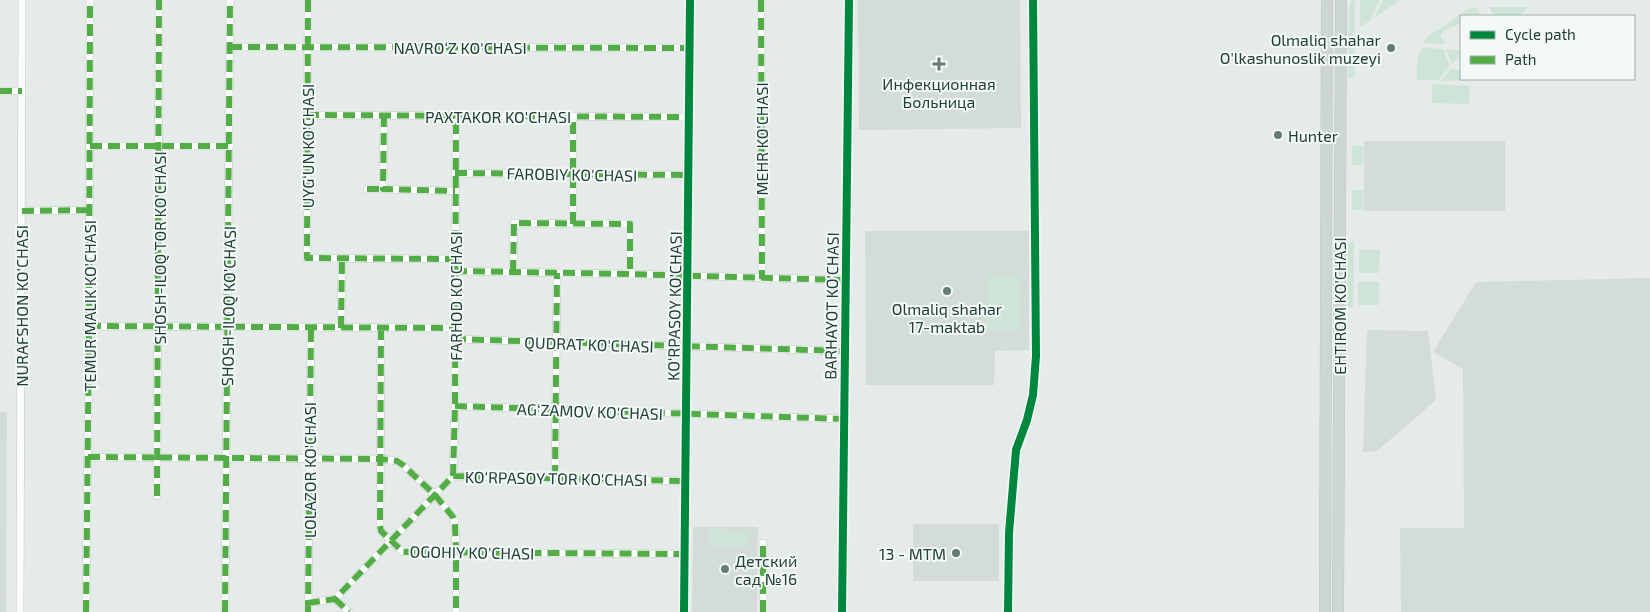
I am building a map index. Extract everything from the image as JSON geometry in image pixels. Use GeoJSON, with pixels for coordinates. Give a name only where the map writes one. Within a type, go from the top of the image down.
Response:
{"type":"FeatureCollection","features":[{"type":"Feature","properties":{"kind":"main road","name":"EHTIROM KO'CHASI"},"geometry":{"type":"LineString","coordinates":[[1325,612],[1327,0]]}},
{"type":"Feature","properties":{"kind":"main road","name":"EHTIROM KO'CHASI"},"geometry":{"type":"LineString","coordinates":[[1338,612],[1341,0]]}},
{"type":"Feature","properties":{"kind":"street","name":"NURAFSHON KO'CHASI"},"geometry":{"type":"LineString","coordinates":[[20,612],[22,0]]}},
{"type":"Feature","properties":{"kind":"street","name":"TEMUR MALIK KO'CHASI"},"geometry":{"type":"LineString","coordinates":[[86,612],[90,0]]}},
{"type":"Feature","properties":{"kind":"street","name":"SHOSH-ILOQ TOR KO'CHASI"},"geometry":{"type":"LineString","coordinates":[[157,496],[160,0]]}},
{"type":"Feature","properties":{"kind":"street","name":"SHOSH-ILOQ KO'CHASI"},"geometry":{"type":"LineString","coordinates":[[225,612],[230,0]]}},
{"type":"Feature","properties":{"kind":"street","name":"UYG‘UN KO'CHASI"},"geometry":{"type":"LineString","coordinates":[[308,0],[307,258],[455,259]]}},
{"type":"Feature","properties":{"kind":"street","name":"KO‘RPASOY KO'CHASI"},"geometry":{"type":"LineString","coordinates":[[684,612],[690,0]]}},
{"type":"Feature","properties":{"kind":"street","name":"MEHR KO'CHASI"},"geometry":{"type":"LineString","coordinates":[[761,0],[762,279]]}},
{"type":"Feature","properties":{"kind":"street","name":"BARHAYOT KO'CHASI"},"geometry":{"type":"LineString","coordinates":[[842,612],[849,0]]}},
{"type":"Feature","properties":{"kind":"street"},"geometry":{"type":"LineString","coordinates":[[1008,612],[1009,532],[1016,450],[1027,420],[1033,395],[1036,356],[1033,0]]}},
{"type":"Feature","properties":{"kind":"street","name":"NAVRO‘Z KO'CHASI"},"geometry":{"type":"LineString","coordinates":[[230,47],[690,48]]}},
{"type":"Feature","properties":{"kind":"street"},"geometry":{"type":"LineString","coordinates":[[0,91],[22,91]]}},
{"type":"Feature","properties":{"kind":"street","name":"PAXTAKOR KO'CHASI"},"geometry":{"type":"LineString","coordinates":[[308,115],[690,117]]}},
{"type":"Feature","properties":{"kind":"street"},"geometry":{"type":"LineString","coordinates":[[383,189],[384,115]]}},
{"type":"Feature","properties":{"kind":"street","name":"FARHOD KO'CHASI"},"geometry":{"type":"LineString","coordinates":[[453,476],[456,116]]}},
{"type":"Feature","properties":{"kind":"street"},"geometry":{"type":"LineString","coordinates":[[573,116],[573,224]]}},
{"type":"Feature","properties":{"kind":"street"},"geometry":{"type":"LineString","coordinates":[[90,146],[230,146]]}},
{"type":"Feature","properties":{"kind":"street","name":"FAROBIY KO'CHASI"},"geometry":{"type":"LineString","coordinates":[[456,173],[689,175]]}},
{"type":"Feature","properties":{"kind":"street"},"geometry":{"type":"LineString","coordinates":[[367,189],[455,191]]}},
{"type":"Feature","properties":{"kind":"street"},"geometry":{"type":"LineString","coordinates":[[22,211],[89,210]]}},
{"type":"Feature","properties":{"kind":"street"},"geometry":{"type":"LineString","coordinates":[[513,272],[514,223],[630,224],[630,274]]}},
{"type":"Feature","properties":{"kind":"street"},"geometry":{"type":"LineString","coordinates":[[341,328],[342,258]]}},
{"type":"Feature","properties":{"kind":"street"},"geometry":{"type":"LineString","coordinates":[[455,271],[846,280]]}},
{"type":"Feature","properties":{"kind":"street"},"geometry":{"type":"LineString","coordinates":[[555,477],[557,273]]}},
{"type":"Feature","properties":{"kind":"street"},"geometry":{"type":"LineString","coordinates":[[89,326],[454,328]]}},
{"type":"Feature","properties":{"kind":"street","name":"LOLAZOR KO'CHASI"},"geometry":{"type":"LineString","coordinates":[[308,612],[311,327]]}},
{"type":"Feature","properties":{"kind":"street","name":"OGOHIY KO'CHASI"},"geometry":{"type":"LineString","coordinates":[[381,328],[380,525],[381,531],[403,552],[685,554]]}},
{"type":"Feature","properties":{"kind":"street","name":"QUDRAT KO'CHASI"},"geometry":{"type":"LineString","coordinates":[[454,339],[557,344],[844,351]]}},
{"type":"Feature","properties":{"kind":"street","name":"AG‘ZAMOV KO'CHASI"},"geometry":{"type":"LineString","coordinates":[[455,406],[844,419]]}},
{"type":"Feature","properties":{"kind":"street"},"geometry":{"type":"LineString","coordinates":[[88,457],[381,459],[397,461],[435,495],[453,516],[456,552],[456,612]]}},
{"type":"Feature","properties":{"kind":"street","name":"KO‘RPASOY TOR KO'CHASI"},"geometry":{"type":"LineString","coordinates":[[335,599],[453,476],[686,481]]}},
{"type":"Feature","properties":{"kind":"street"},"geometry":{"type":"LineString","coordinates":[[762,612],[764,543]]}},
{"type":"Feature","properties":{"kind":"street"},"geometry":{"type":"LineString","coordinates":[[308,603],[335,599],[349,612]]}},
{"type":"Feature","properties":{"kind":"shaded area","name":"Инфекционная Больница"},"geometry":{"type":"Polygon","coordinates":[[[858,0],[1020,0],[1021,128],[859,130],[858,0]]]}},
{"type":"Feature","properties":{"kind":"shaded area"},"geometry":{"type":"Polygon","coordinates":[[[1364,141],[1505,141],[1505,211],[1364,211],[1364,141]]]}},
{"type":"Feature","properties":{"kind":"shaded area","name":"Olmaliq shahar 17-maktab"},"geometry":{"type":"Polygon","coordinates":[[[865,231],[1029,231],[1029,350],[995,351],[994,385],[866,385],[865,231]]]}},
{"type":"Feature","properties":{"kind":"shaded area"},"geometry":{"type":"Polygon","coordinates":[[[1650,278],[1650,612],[1401,612],[1400,528],[1464,528],[1463,369],[1433,352],[1476,282],[1650,278]]]}},
{"type":"Feature","properties":{"kind":"shaded area"},"geometry":{"type":"Polygon","coordinates":[[[1367,330],[1428,331],[1436,400],[1377,451],[1363,452],[1367,330]]]}},
{"type":"Feature","properties":{"kind":"shaded area"},"geometry":{"type":"Polygon","coordinates":[[[0,412],[7,412],[6,612],[0,612],[0,412]]]}},
{"type":"Feature","properties":{"kind":"shaded area","name":"13 - MTM"},"geometry":{"type":"Polygon","coordinates":[[[913,524],[999,524],[999,581],[913,581],[913,524]]]}},
{"type":"Feature","properties":{"kind":"shaded area","name":"Детский сад №16"},"geometry":{"type":"Polygon","coordinates":[[[693,527],[758,527],[757,612],[692,612],[693,527]]]}},
{"type":"Feature","properties":{"kind":"green space"},"geometry":{"type":"Polygon","coordinates":[[[1351,0],[1355,0],[1354,78],[1348,77],[1349,8],[1351,0]]]}},
{"type":"Feature","properties":{"kind":"green space"},"geometry":{"type":"Polygon","coordinates":[[[1360,0],[1379,0],[1371,20],[1360,27],[1360,0]]]}},
{"type":"Feature","properties":{"kind":"green space"},"geometry":{"type":"Polygon","coordinates":[[[1383,0],[1400,0],[1375,17],[1383,0]]]}},
{"type":"Feature","properties":{"kind":"green space"},"geometry":{"type":"Polygon","coordinates":[[[1489,7],[1528,7],[1521,15],[1493,15],[1489,7]]]}},
{"type":"Feature","properties":{"kind":"green space"},"geometry":{"type":"Polygon","coordinates":[[[1471,8],[1477,8],[1480,14],[1478,15],[1460,15],[1471,8]]]}},
{"type":"Feature","properties":{"kind":"green space"},"geometry":{"type":"Polygon","coordinates":[[[1460,15],[1460,23],[1442,32],[1440,37],[1445,44],[1422,43],[1427,37],[1460,15]]]}},
{"type":"Feature","properties":{"kind":"green space"},"geometry":{"type":"Polygon","coordinates":[[[1422,48],[1443,49],[1450,67],[1438,80],[1417,80],[1417,60],[1422,48]]]}},
{"type":"Feature","properties":{"kind":"green space"},"geometry":{"type":"Polygon","coordinates":[[[1446,49],[1460,50],[1460,56],[1452,64],[1446,49]]]}},
{"type":"Feature","properties":{"kind":"green space"},"geometry":{"type":"Polygon","coordinates":[[[1452,68],[1460,72],[1460,80],[1471,80],[1440,81],[1452,68]]]}},
{"type":"Feature","properties":{"kind":"green space"},"geometry":{"type":"Polygon","coordinates":[[[1432,84],[1470,86],[1469,104],[1432,103],[1432,84]]]}},
{"type":"Feature","properties":{"kind":"green space"},"geometry":{"type":"Polygon","coordinates":[[[1352,145],[1363,146],[1363,165],[1352,165],[1352,145]]]}},
{"type":"Feature","properties":{"kind":"green space"},"geometry":{"type":"Polygon","coordinates":[[[1352,190],[1363,190],[1363,210],[1352,210],[1352,190]]]}},
{"type":"Feature","properties":{"kind":"green space"},"geometry":{"type":"Polygon","coordinates":[[[1354,241],[1353,308],[1347,305],[1347,245],[1354,241]]]}},
{"type":"Feature","properties":{"kind":"green space"},"geometry":{"type":"Polygon","coordinates":[[[1359,250],[1380,250],[1379,273],[1359,273],[1359,250]]]}},
{"type":"Feature","properties":{"kind":"green space"},"geometry":{"type":"Polygon","coordinates":[[[987,275],[1021,275],[1021,330],[986,330],[987,275]]]}},
{"type":"Feature","properties":{"kind":"green space"},"geometry":{"type":"Polygon","coordinates":[[[1358,282],[1379,282],[1379,305],[1358,305],[1358,282]]]}},
{"type":"Feature","properties":{"kind":"green space"},"geometry":{"type":"Polygon","coordinates":[[[710,529],[750,531],[749,547],[709,546],[710,529]]]}},
{"type":"Feature","properties":{"kind":"marked path"},"geometry":{"type":"LineString","coordinates":[[86,612],[90,0]]}},
{"type":"Feature","properties":{"kind":"marked path"},"geometry":{"type":"LineString","coordinates":[[157,496],[159,0]]}},
{"type":"Feature","properties":{"kind":"marked path"},"geometry":{"type":"LineString","coordinates":[[225,612],[230,0]]}},
{"type":"Feature","properties":{"kind":"marked path"},"geometry":{"type":"LineString","coordinates":[[308,0],[307,258],[455,259]]}},
{"type":"Feature","properties":{"kind":"marked path"},"geometry":{"type":"LineString","coordinates":[[761,0],[762,279]]}},
{"type":"Feature","properties":{"kind":"marked path"},"geometry":{"type":"LineString","coordinates":[[230,47],[690,48]]}},
{"type":"Feature","properties":{"kind":"marked path"},"geometry":{"type":"LineString","coordinates":[[0,91],[22,91]]}},
{"type":"Feature","properties":{"kind":"marked path"},"geometry":{"type":"LineString","coordinates":[[307,115],[689,117]]}},
{"type":"Feature","properties":{"kind":"marked path"},"geometry":{"type":"LineString","coordinates":[[384,115],[383,189],[455,191]]}},
{"type":"Feature","properties":{"kind":"marked path"},"geometry":{"type":"LineString","coordinates":[[453,476],[456,116]]}},
{"type":"Feature","properties":{"kind":"marked path"},"geometry":{"type":"LineString","coordinates":[[573,117],[573,224]]}},
{"type":"Feature","properties":{"kind":"marked path"},"geometry":{"type":"LineString","coordinates":[[90,146],[230,146]]}},
{"type":"Feature","properties":{"kind":"marked path"},"geometry":{"type":"LineString","coordinates":[[455,173],[689,175]]}},
{"type":"Feature","properties":{"kind":"marked path"},"geometry":{"type":"LineString","coordinates":[[367,189],[383,189]]}},
{"type":"Feature","properties":{"kind":"marked path"},"geometry":{"type":"LineString","coordinates":[[22,211],[89,210]]}},
{"type":"Feature","properties":{"kind":"marked path"},"geometry":{"type":"LineString","coordinates":[[513,272],[514,223],[630,224],[630,274]]}},
{"type":"Feature","properties":{"kind":"marked path"},"geometry":{"type":"LineString","coordinates":[[341,328],[342,258]]}},
{"type":"Feature","properties":{"kind":"marked path"},"geometry":{"type":"LineString","coordinates":[[455,271],[845,280]]}},
{"type":"Feature","properties":{"kind":"marked path"},"geometry":{"type":"LineString","coordinates":[[555,477],[557,273]]}},
{"type":"Feature","properties":{"kind":"marked path"},"geometry":{"type":"LineString","coordinates":[[89,326],[454,328]]}},
{"type":"Feature","properties":{"kind":"marked path"},"geometry":{"type":"LineString","coordinates":[[308,612],[311,327]]}},
{"type":"Feature","properties":{"kind":"marked path"},"geometry":{"type":"LineString","coordinates":[[381,328],[380,525],[381,531],[403,552],[685,554]]}},
{"type":"Feature","properties":{"kind":"marked path"},"geometry":{"type":"LineString","coordinates":[[454,339],[844,351]]}},
{"type":"Feature","properties":{"kind":"marked path"},"geometry":{"type":"LineString","coordinates":[[455,406],[844,419]]}},
{"type":"Feature","properties":{"kind":"marked path"},"geometry":{"type":"LineString","coordinates":[[88,457],[381,459],[397,461],[435,495],[453,517],[456,552],[456,612]]}},
{"type":"Feature","properties":{"kind":"marked path"},"geometry":{"type":"LineString","coordinates":[[308,603],[335,599],[453,476],[686,481]]}},
{"type":"Feature","properties":{"kind":"marked path"},"geometry":{"type":"LineString","coordinates":[[763,543],[763,612]]}},
{"type":"Feature","properties":{"kind":"marked path"},"geometry":{"type":"LineString","coordinates":[[335,599],[349,612]]}},
{"type":"Feature","properties":{"kind":"cycle path"},"geometry":{"type":"LineString","coordinates":[[684,612],[690,0]]}},
{"type":"Feature","properties":{"kind":"cycle path"},"geometry":{"type":"LineString","coordinates":[[842,612],[849,0]]}},
{"type":"Feature","properties":{"kind":"cycle path"},"geometry":{"type":"LineString","coordinates":[[1008,612],[1009,533],[1016,450],[1027,420],[1033,395],[1036,356],[1033,0]]}},
{"type":"Feature","properties":{"kind":"place","name":"Olmaliq shahar O'lkashunoslik muzeyi"},"geometry":{"type":"Point","coordinates":[1391,48]}},
{"type":"Feature","properties":{"kind":"place","name":"Инфекционная Больница"},"geometry":{"type":"Point","coordinates":[939,64]}},
{"type":"Feature","properties":{"kind":"place","name":"Hunter"},"geometry":{"type":"Point","coordinates":[1278,135]}},
{"type":"Feature","properties":{"kind":"place","name":"Olmaliq shahar 17-maktab"},"geometry":{"type":"Point","coordinates":[947,291]}},
{"type":"Feature","properties":{"kind":"place","name":"13 - MTM"},"geometry":{"type":"Point","coordinates":[956,553]}},
{"type":"Feature","properties":{"kind":"place","name":"Детский сад №16"},"geometry":{"type":"Point","coordinates":[725,569]}}]}
